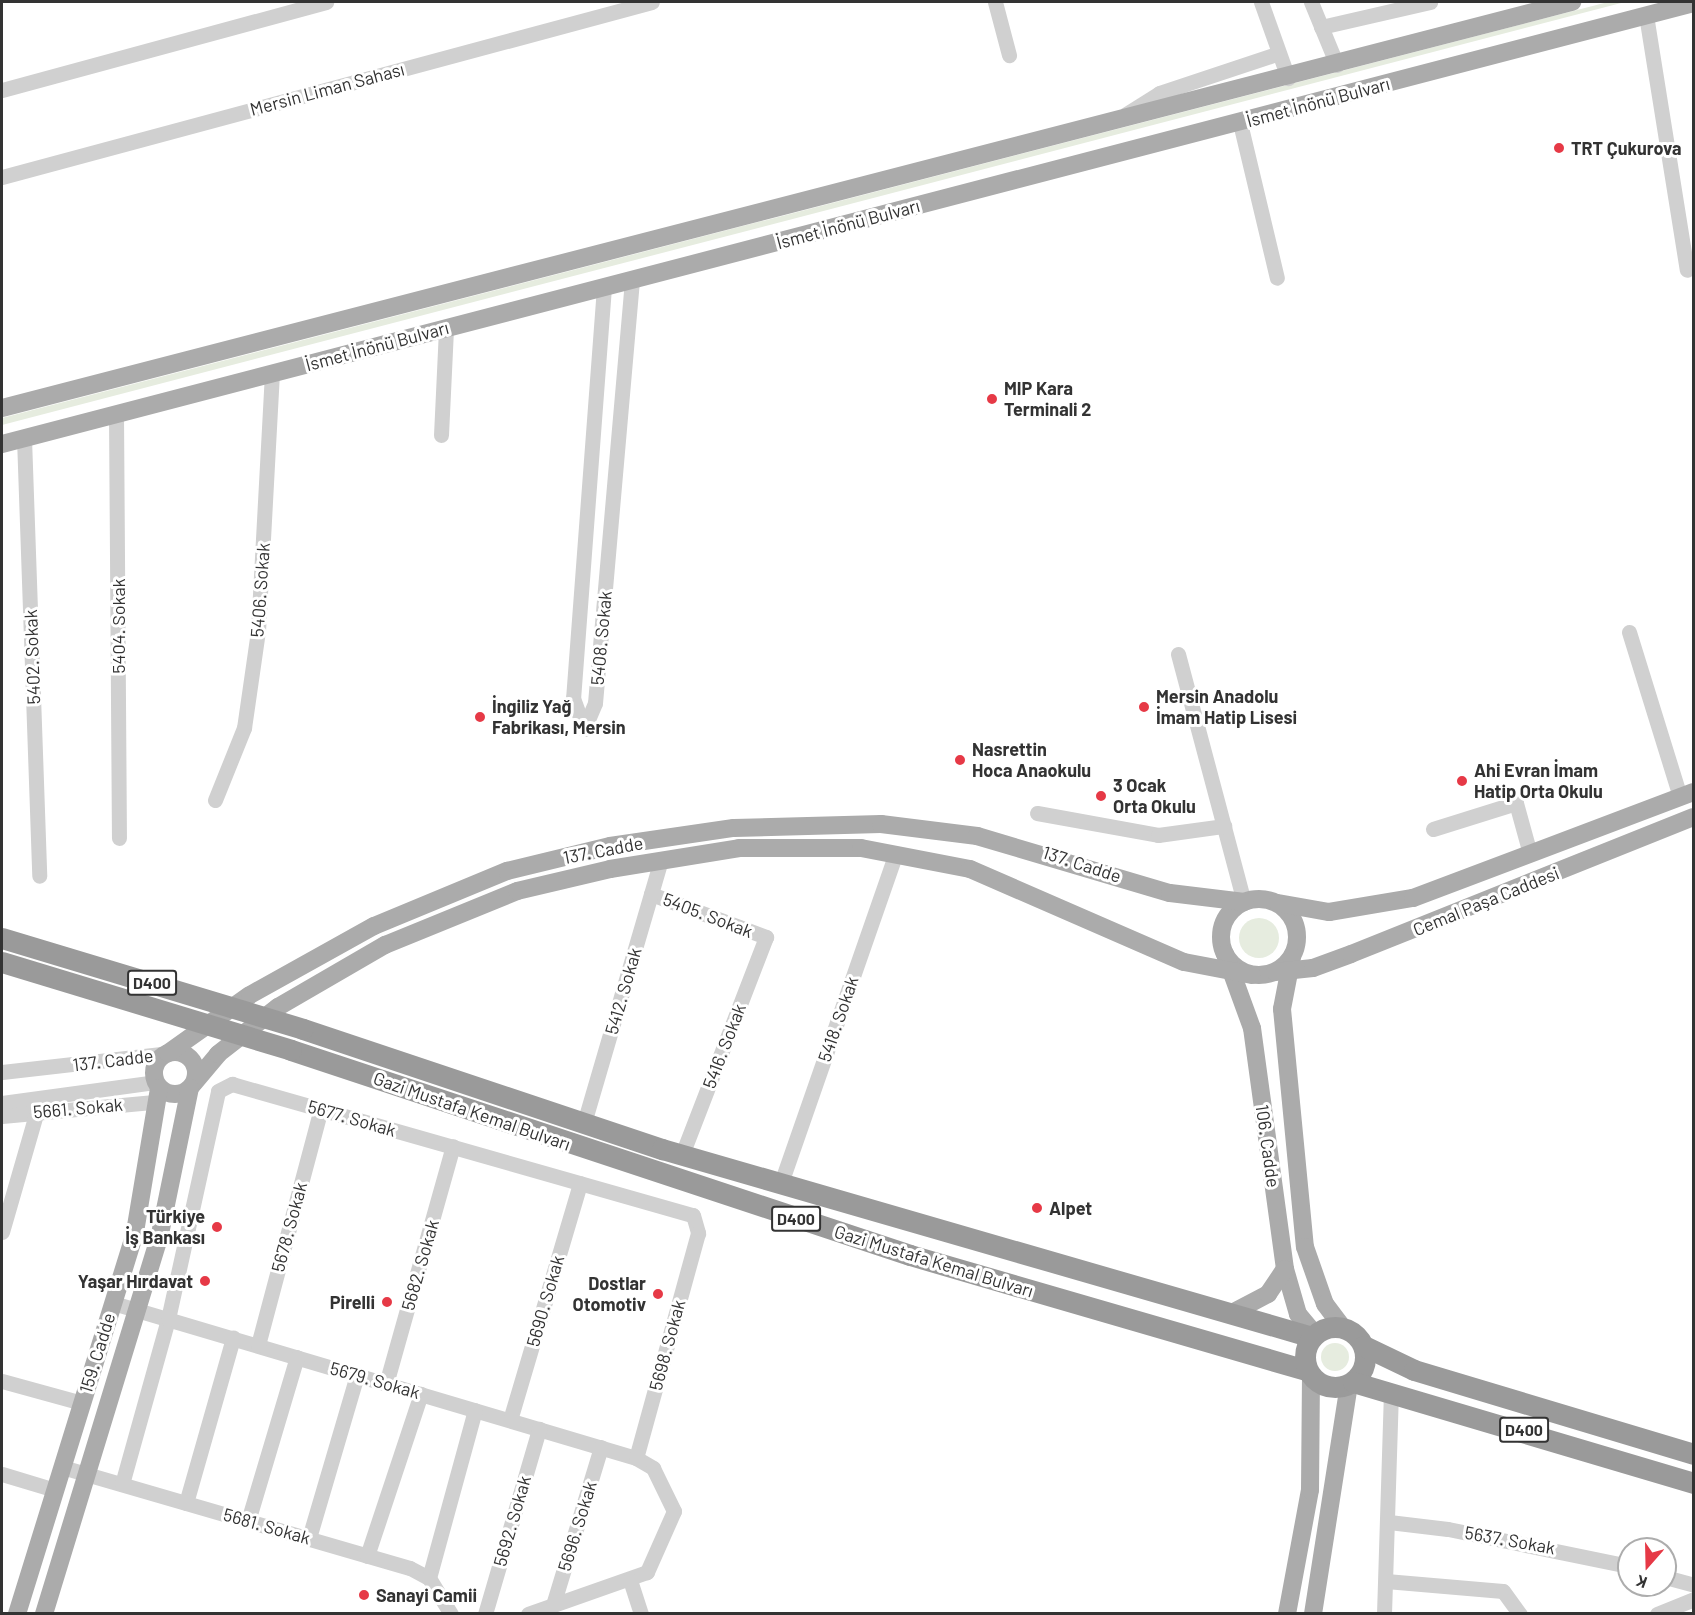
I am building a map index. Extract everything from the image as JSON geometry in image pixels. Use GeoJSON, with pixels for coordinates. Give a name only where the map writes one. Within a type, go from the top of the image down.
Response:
{"type":"FeatureCollection","features":[{"type":"Feature","properties":{"kind":"highway","name":"Gazi Mustafa Kemal Bulvarı"},"geometry":{"type":"LineString","coordinates":[[2,938],[303,1029],[682,1155],[1314,1335]]}},
{"type":"Feature","properties":{"kind":"highway","name":"Gazi Mustafa Kemal Bulvarı"},"geometry":{"type":"LineString","coordinates":[[2,962],[291,1050],[910,1255],[1309,1373]]}},
{"type":"Feature","properties":{"kind":"highway"},"geometry":{"type":"LineString","coordinates":[[1343,1328],[1364,1346],[1363,1369],[1351,1383],[1324,1386],[1309,1373],[1305,1353],[1314,1335],[1343,1328]]}},
{"type":"Feature","properties":{"kind":"highway","name":"D400"},"geometry":{"type":"LineString","coordinates":[[1364,1346],[1414,1370],[1694,1454]]}},
{"type":"Feature","properties":{"kind":"highway","name":"D400"},"geometry":{"type":"LineString","coordinates":[[1351,1383],[1694,1483]]}},
{"type":"Feature","properties":{"kind":"main road","name":"İsmet İnönü Bulvarı"},"geometry":{"type":"LineString","coordinates":[[2,408],[1107,126],[1572,2]]}},
{"type":"Feature","properties":{"kind":"main road","name":"İsmet İnönü Bulvarı"},"geometry":{"type":"LineString","coordinates":[[2,444],[1694,3]]}},
{"type":"Feature","properties":{"kind":"main road","name":"Cemal Paşa Caddesi"},"geometry":{"type":"LineString","coordinates":[[1278,903],[1329,912],[1413,898],[1687,794]]}},
{"type":"Feature","properties":{"kind":"main road","name":"Cemal Paşa Caddesi"},"geometry":{"type":"LineString","coordinates":[[1285,967],[1313,968],[1389,940],[1694,817]]}},
{"type":"Feature","properties":{"kind":"main road","name":"137. Cadde"},"geometry":{"type":"LineString","coordinates":[[168,1053],[250,995],[374,926],[507,871],[610,846],[734,828],[881,824],[976,836],[1170,893],[1244,902]]}},
{"type":"Feature","properties":{"kind":"main road","name":"137. Cadde"},"geometry":{"type":"LineString","coordinates":[[192,1086],[218,1054],[278,1007],[385,945],[517,891],[661,859],[739,848],[861,849],[895,855],[1015,884],[1184,962],[1228,962],[1252,975],[1285,967]]}},
{"type":"Feature","properties":{"kind":"main road"},"geometry":{"type":"LineString","coordinates":[[1228,962],[1226,918],[1244,902],[1278,903],[1294,921],[1285,967]]}},
{"type":"Feature","properties":{"kind":"main road","name":"106. Cadde"},"geometry":{"type":"LineString","coordinates":[[1228,962],[1252,1028],[1285,1269],[1298,1314],[1314,1335]]}},
{"type":"Feature","properties":{"kind":"main road","name":"106. Cadde"},"geometry":{"type":"LineString","coordinates":[[1285,967],[1282,1009],[1305,1247],[1325,1304],[1343,1328]]}},
{"type":"Feature","properties":{"kind":"main road"},"geometry":{"type":"LineString","coordinates":[[168,1053],[182,1053],[193,1062],[192,1086],[178,1095],[156,1090],[154,1068],[168,1053]]}},
{"type":"Feature","properties":{"kind":"main road","name":"159. Cadde"},"geometry":{"type":"LineString","coordinates":[[44,1614],[160,1234],[192,1086]]}},
{"type":"Feature","properties":{"kind":"main road","name":"159. Cadde"},"geometry":{"type":"LineString","coordinates":[[17,1614],[113,1302],[145,1184],[156,1090]]}},
{"type":"Feature","properties":{"kind":"main road"},"geometry":{"type":"LineString","coordinates":[[1232,1313],[1268,1294],[1285,1269]]}},
{"type":"Feature","properties":{"kind":"main road"},"geometry":{"type":"LineString","coordinates":[[1287,1614],[1310,1490],[1309,1373]]}},
{"type":"Feature","properties":{"kind":"main road"},"geometry":{"type":"LineString","coordinates":[[1313,1614],[1351,1383]]}},
{"type":"Feature","properties":{"kind":"street"},"geometry":{"type":"LineString","coordinates":[[2,90],[326,2]]}},
{"type":"Feature","properties":{"kind":"street","name":"Mersin Liman Sahası"},"geometry":{"type":"LineString","coordinates":[[2,177],[652,2]]}},
{"type":"Feature","properties":{"kind":"street"},"geometry":{"type":"LineString","coordinates":[[995,2],[1010,55]]}},
{"type":"Feature","properties":{"kind":"street"},"geometry":{"type":"LineString","coordinates":[[1261,2],[1288,78]]}},
{"type":"Feature","properties":{"kind":"street"},"geometry":{"type":"LineString","coordinates":[[1311,2],[1337,65]]}},
{"type":"Feature","properties":{"kind":"street"},"geometry":{"type":"LineString","coordinates":[[1321,27],[1430,2]]}},
{"type":"Feature","properties":{"kind":"street"},"geometry":{"type":"LineString","coordinates":[[1646,15],[1687,270]]}},
{"type":"Feature","properties":{"kind":"street"},"geometry":{"type":"LineString","coordinates":[[1107,126],[1159,93],[1279,53]]}},
{"type":"Feature","properties":{"kind":"street"},"geometry":{"type":"LineString","coordinates":[[1240,123],[1277,278]]}},
{"type":"Feature","properties":{"kind":"street","name":"5408. Sokak"},"geometry":{"type":"LineString","coordinates":[[604,287],[573,698],[584,729],[595,703],[632,280]]}},
{"type":"Feature","properties":{"kind":"street"},"geometry":{"type":"LineString","coordinates":[[441,435],[446,327]]}},
{"type":"Feature","properties":{"kind":"street","name":"5406. Sokak"},"geometry":{"type":"LineString","coordinates":[[215,800],[244,728],[258,632],[272,373]]}},
{"type":"Feature","properties":{"kind":"street","name":"5404. Sokak"},"geometry":{"type":"LineString","coordinates":[[116,414],[119,838]]}},
{"type":"Feature","properties":{"kind":"street","name":"5402. Sokak"},"geometry":{"type":"LineString","coordinates":[[24,438],[39,876]]}},
{"type":"Feature","properties":{"kind":"street"},"geometry":{"type":"LineString","coordinates":[[1629,632],[1687,794]]}},
{"type":"Feature","properties":{"kind":"street"},"geometry":{"type":"LineString","coordinates":[[1178,654],[1244,902]]}},
{"type":"Feature","properties":{"kind":"street"},"geometry":{"type":"LineString","coordinates":[[1433,829],[1516,803],[1530,854]]}},
{"type":"Feature","properties":{"kind":"street"},"geometry":{"type":"LineString","coordinates":[[1037,813],[1158,835],[1224,826]]}},
{"type":"Feature","properties":{"kind":"street","name":"5418. Sokak"},"geometry":{"type":"LineString","coordinates":[[781,1183],[895,855]]}},
{"type":"Feature","properties":{"kind":"street","name":"5412. Sokak"},"geometry":{"type":"LineString","coordinates":[[584,1123],[661,859]]}},
{"type":"Feature","properties":{"kind":"street","name":"5405. Sokak"},"geometry":{"type":"LineString","coordinates":[[651,894],[766,937]]}},
{"type":"Feature","properties":{"kind":"street","name":"5416. Sokak"},"geometry":{"type":"LineString","coordinates":[[682,1155],[766,937]]}},
{"type":"Feature","properties":{"kind":"street","name":"137. Cadde"},"geometry":{"type":"LineString","coordinates":[[2,1072],[168,1053]]}},
{"type":"Feature","properties":{"kind":"street","name":"5677. Sokak"},"geometry":{"type":"LineString","coordinates":[[168,1319],[218,1091],[232,1084],[693,1215],[698,1233]]}},
{"type":"Feature","properties":{"kind":"street","name":"137. Cadde"},"geometry":{"type":"LineString","coordinates":[[2,1103],[156,1090]]}},
{"type":"Feature","properties":{"kind":"street","name":"5661. Sokak"},"geometry":{"type":"LineString","coordinates":[[2,1116],[156,1090]]}},
{"type":"Feature","properties":{"kind":"street","name":"5678. Sokak"},"geometry":{"type":"LineString","coordinates":[[258,1345],[321,1109]]}},
{"type":"Feature","properties":{"kind":"street"},"geometry":{"type":"LineString","coordinates":[[2,1232],[37,1111]]}},
{"type":"Feature","properties":{"kind":"street","name":"5682. Sokak"},"geometry":{"type":"LineString","coordinates":[[387,1384],[453,1146]]}},
{"type":"Feature","properties":{"kind":"street","name":"5690. Sokak"},"geometry":{"type":"LineString","coordinates":[[510,1420],[580,1183]]}},
{"type":"Feature","properties":{"kind":"street","name":"5698. Sokak"},"geometry":{"type":"LineString","coordinates":[[636,1458],[698,1233]]}},
{"type":"Feature","properties":{"kind":"street","name":"5679. Sokak"},"geometry":{"type":"LineString","coordinates":[[113,1302],[636,1458]]}},
{"type":"Feature","properties":{"kind":"street"},"geometry":{"type":"LineString","coordinates":[[122,1484],[168,1319]]}},
{"type":"Feature","properties":{"kind":"street"},"geometry":{"type":"LineString","coordinates":[[186,1503],[234,1338]]}},
{"type":"Feature","properties":{"kind":"street"},"geometry":{"type":"LineString","coordinates":[[248,1521],[297,1357]]}},
{"type":"Feature","properties":{"kind":"street"},"geometry":{"type":"LineString","coordinates":[[309,1539],[357,1375]]}},
{"type":"Feature","properties":{"kind":"street"},"geometry":{"type":"LineString","coordinates":[[2,1381],[82,1403]]}},
{"type":"Feature","properties":{"kind":"street"},"geometry":{"type":"LineString","coordinates":[[367,1556],[421,1394]]}},
{"type":"Feature","properties":{"kind":"street"},"geometry":{"type":"LineString","coordinates":[[1384,1614],[1389,1522],[1391,1394]]}},
{"type":"Feature","properties":{"kind":"street"},"geometry":{"type":"LineString","coordinates":[[451,1614],[429,1578],[475,1410]]}},
{"type":"Feature","properties":{"kind":"street","name":"5692. Sokak"},"geometry":{"type":"LineString","coordinates":[[485,1614],[539,1429]]}},
{"type":"Feature","properties":{"kind":"street","name":"5696. Sokak"},"geometry":{"type":"LineString","coordinates":[[553,1605],[601,1447]]}},
{"type":"Feature","properties":{"kind":"street"},"geometry":{"type":"LineString","coordinates":[[528,1614],[630,1580],[647,1572],[674,1511],[653,1468],[636,1458]]}},
{"type":"Feature","properties":{"kind":"street","name":"5681. Sokak"},"geometry":{"type":"LineString","coordinates":[[62,1467],[367,1556],[429,1578]]}},
{"type":"Feature","properties":{"kind":"street"},"geometry":{"type":"LineString","coordinates":[[2,1474],[55,1490]]}},
{"type":"Feature","properties":{"kind":"street","name":"5637. Sokak"},"geometry":{"type":"LineString","coordinates":[[1389,1522],[1471,1533],[1617,1563]]}},
{"type":"Feature","properties":{"kind":"street"},"geometry":{"type":"LineString","coordinates":[[630,1580],[641,1614]]}},
{"type":"Feature","properties":{"kind":"street"},"geometry":{"type":"LineString","coordinates":[[1677,1580],[1694,1585]]}},
{"type":"Feature","properties":{"kind":"street"},"geometry":{"type":"LineString","coordinates":[[1386,1581],[1503,1591],[1520,1614]]}},
{"type":"Feature","properties":{"kind":"street"},"geometry":{"type":"LineString","coordinates":[[1657,1614],[1694,1599]]}},
{"type":"Feature","properties":{"kind":"shaded area"},"geometry":{"type":"Polygon","coordinates":[[[1608,2],[1625,2],[2,425],[2,418],[1608,2]]]}},
{"type":"Feature","properties":{"kind":"shaded area"},"geometry":{"type":"Polygon","coordinates":[[[1259,918],[1273,924],[1279,938],[1273,952],[1259,958],[1245,952],[1239,938],[1245,924],[1259,918]]]}},
{"type":"Feature","properties":{"kind":"shaded area"},"geometry":{"type":"Polygon","coordinates":[[[1335,1343],[1345,1347],[1349,1357],[1345,1367],[1335,1371],[1325,1367],[1321,1357],[1325,1347],[1335,1343]]]}},
{"type":"Feature","properties":{"kind":"place","name":"TRT Çukurova"},"geometry":{"type":"Point","coordinates":[1559,148]}},
{"type":"Feature","properties":{"kind":"place","name":"MIP Kara Terminali 2"},"geometry":{"type":"Point","coordinates":[992,399]}},
{"type":"Feature","properties":{"kind":"place","name":"Mersin Anadolu İmam Hatip Lisesi"},"geometry":{"type":"Point","coordinates":[1144,707]}},
{"type":"Feature","properties":{"kind":"place","name":"İngiliz Yağ Fabrikası, Mersin"},"geometry":{"type":"Point","coordinates":[480,717]}},
{"type":"Feature","properties":{"kind":"place","name":"Nasrettin Hoca Anaokulu"},"geometry":{"type":"Point","coordinates":[960,760]}},
{"type":"Feature","properties":{"kind":"place","name":"Ahi Evran İmam Hatip Orta Okulu"},"geometry":{"type":"Point","coordinates":[1462,781]}},
{"type":"Feature","properties":{"kind":"place","name":"3 Ocak Orta Okulu"},"geometry":{"type":"Point","coordinates":[1101,796]}},
{"type":"Feature","properties":{"kind":"place","name":"Alpet"},"geometry":{"type":"Point","coordinates":[1037,1208]}},
{"type":"Feature","properties":{"kind":"place","name":"Türkiye İş Bankası"},"geometry":{"type":"Point","coordinates":[217,1227]}},
{"type":"Feature","properties":{"kind":"place","name":"Yaşar Hırdavat"},"geometry":{"type":"Point","coordinates":[205,1281]}},
{"type":"Feature","properties":{"kind":"place","name":"Dostlar Otomotiv"},"geometry":{"type":"Point","coordinates":[658,1294]}},
{"type":"Feature","properties":{"kind":"place","name":"Pirelli"},"geometry":{"type":"Point","coordinates":[387,1302]}},
{"type":"Feature","properties":{"kind":"place","name":"Sanayi Camii"},"geometry":{"type":"Point","coordinates":[364,1595]}}]}
